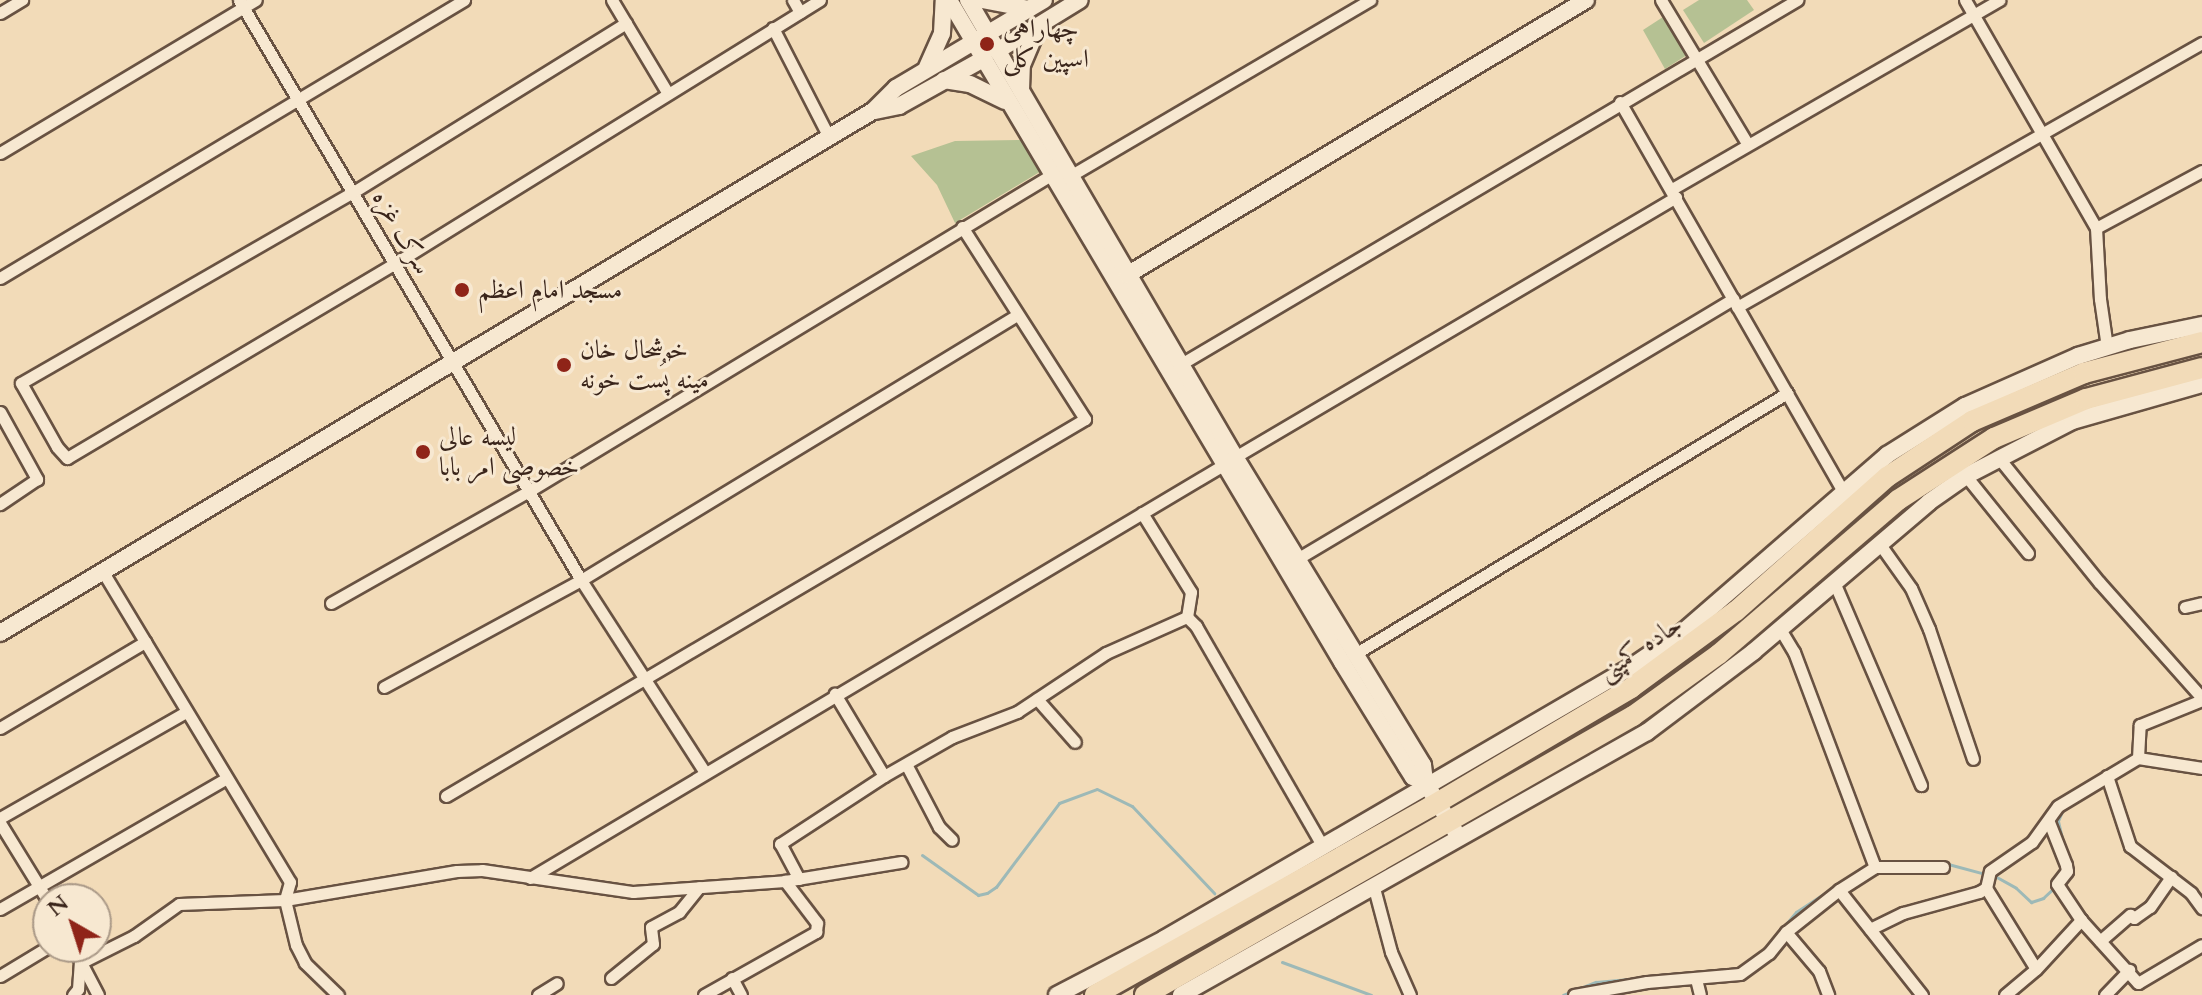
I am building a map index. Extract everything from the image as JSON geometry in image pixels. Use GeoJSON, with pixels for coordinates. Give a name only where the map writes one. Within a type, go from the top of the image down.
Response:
{"type":"FeatureCollection","features":[{"type":"Feature","properties":{"kind":"highway","name":"جاده کمپنی"},"geometry":{"type":"LineString","coordinates":[[1095,995],[1430,791],[1631,688],[1683,652],[1887,477],[1968,414],[2081,365],[2202,342]]}},
{"type":"Feature","properties":{"kind":"highway","name":"جاده کمپنی"},"geometry":{"type":"LineString","coordinates":[[1145,995],[1455,830],[1633,716],[1687,679],[1898,500],[1994,438],[2086,399],[2202,368]]}},
{"type":"Feature","properties":{"kind":"street"},"geometry":{"type":"LineString","coordinates":[[0,13],[22,0]]}},
{"type":"Feature","properties":{"kind":"street"},"geometry":{"type":"LineString","coordinates":[[0,153],[241,4],[256,0]]}},
{"type":"Feature","properties":{"kind":"street"},"geometry":{"type":"LineString","coordinates":[[0,278],[464,0]]}},
{"type":"Feature","properties":{"kind":"street"},"geometry":{"type":"LineString","coordinates":[[612,0],[667,92]]}},
{"type":"Feature","properties":{"kind":"street"},"geometry":{"type":"LineString","coordinates":[[793,0],[800,12]]}},
{"type":"Feature","properties":{"kind":"street"},"geometry":{"type":"LineString","coordinates":[[626,23],[353,192],[21,383],[67,458],[394,264],[820,0]]}},
{"type":"Feature","properties":{"kind":"street"},"geometry":{"type":"LineString","coordinates":[[946,0],[979,37],[1015,98],[1070,176],[1181,364],[1188,392]]}},
{"type":"Feature","properties":{"kind":"street"},"geometry":{"type":"LineString","coordinates":[[925,70],[937,52],[946,0]]}},
{"type":"Feature","properties":{"kind":"street"},"geometry":{"type":"LineString","coordinates":[[968,0],[979,37]]}},
{"type":"Feature","properties":{"kind":"street"},"geometry":{"type":"LineString","coordinates":[[982,0],[1029,9]]}},
{"type":"Feature","properties":{"kind":"street"},"geometry":{"type":"LineString","coordinates":[[0,633],[873,111],[896,88],[1044,0]]}},
{"type":"Feature","properties":{"kind":"street"},"geometry":{"type":"LineString","coordinates":[[873,111],[899,106],[1080,0]]}},
{"type":"Feature","properties":{"kind":"street"},"geometry":{"type":"LineString","coordinates":[[1070,176],[1370,0]]}},
{"type":"Feature","properties":{"kind":"street"},"geometry":{"type":"LineString","coordinates":[[1127,275],[1586,0]]}},
{"type":"Feature","properties":{"kind":"street"},"geometry":{"type":"LineString","coordinates":[[1661,0],[1747,143]]}},
{"type":"Feature","properties":{"kind":"street"},"geometry":{"type":"LineString","coordinates":[[1181,364],[1797,0]]}},
{"type":"Feature","properties":{"kind":"street"},"geometry":{"type":"LineString","coordinates":[[1965,0],[2096,228],[2100,299],[2107,347]]}},
{"type":"Feature","properties":{"kind":"street"},"geometry":{"type":"LineString","coordinates":[[530,878],[704,771],[1142,513],[1674,193],[1747,143],[1999,0]]}},
{"type":"Feature","properties":{"kind":"street","name":"سرک غزه"},"geometry":{"type":"LineString","coordinates":[[241,4],[581,580],[704,771]]}},
{"type":"Feature","properties":{"kind":"street"},"geometry":{"type":"LineString","coordinates":[[1040,24],[1029,41],[1015,98],[1051,175],[1188,392],[1406,766],[1413,777],[1430,791]]}},
{"type":"Feature","properties":{"kind":"street"},"geometry":{"type":"LineString","coordinates":[[773,28],[829,137]]}},
{"type":"Feature","properties":{"kind":"street"},"geometry":{"type":"LineString","coordinates":[[1297,559],[1735,303],[2202,43]]}},
{"type":"Feature","properties":{"kind":"street"},"geometry":{"type":"LineString","coordinates":[[944,80],[970,84],[1015,98]]}},
{"type":"Feature","properties":{"kind":"street"},"geometry":{"type":"LineString","coordinates":[[1620,102],[1843,491]]}},
{"type":"Feature","properties":{"kind":"street"},"geometry":{"type":"LineString","coordinates":[[2096,228],[2202,171]]}},
{"type":"Feature","properties":{"kind":"street"},"geometry":{"type":"LineString","coordinates":[[331,603],[529,491],[1051,175]]}},
{"type":"Feature","properties":{"kind":"street"},"geometry":{"type":"LineString","coordinates":[[446,796],[1085,419],[962,227]]}},
{"type":"Feature","properties":{"kind":"street"},"geometry":{"type":"LineString","coordinates":[[384,687],[581,580],[1017,315]]}},
{"type":"Feature","properties":{"kind":"street"},"geometry":{"type":"LineString","coordinates":[[2081,365],[2107,347],[2202,325]]}},
{"type":"Feature","properties":{"kind":"street"},"geometry":{"type":"LineString","coordinates":[[1181,995],[1374,888],[1455,830],[1647,732],[1780,629],[1879,543],[1966,476],[2072,421],[2202,384]]}},
{"type":"Feature","properties":{"kind":"street"},"geometry":{"type":"LineString","coordinates":[[1355,654],[1787,393]]}},
{"type":"Feature","properties":{"kind":"street"},"geometry":{"type":"LineString","coordinates":[[0,412],[37,479],[0,504]]}},
{"type":"Feature","properties":{"kind":"street"},"geometry":{"type":"LineString","coordinates":[[1057,995],[1430,791],[1631,667],[1684,631],[1887,455],[1968,414]]}},
{"type":"Feature","properties":{"kind":"street"},"geometry":{"type":"LineString","coordinates":[[1998,457],[2099,582],[2202,699],[2140,725],[2138,758]]}},
{"type":"Feature","properties":{"kind":"street"},"geometry":{"type":"LineString","coordinates":[[1966,476],[2028,553]]}},
{"type":"Feature","properties":{"kind":"street"},"geometry":{"type":"LineString","coordinates":[[1142,513],[1191,592],[1187,617]]}},
{"type":"Feature","properties":{"kind":"street"},"geometry":{"type":"LineString","coordinates":[[1274,536],[1297,559],[1423,765],[1430,791],[1455,830]]}},
{"type":"Feature","properties":{"kind":"street"},"geometry":{"type":"LineString","coordinates":[[1879,543],[1911,588],[1929,629],[1973,759]]}},
{"type":"Feature","properties":{"kind":"street"},"geometry":{"type":"LineString","coordinates":[[103,572],[225,779],[290,882],[285,900],[296,945],[305,963],[338,995]]}},
{"type":"Feature","properties":{"kind":"street"},"geometry":{"type":"LineString","coordinates":[[1834,582],[1921,785]]}},
{"type":"Feature","properties":{"kind":"street"},"geometry":{"type":"LineString","coordinates":[[2185,607],[2202,603]]}},
{"type":"Feature","properties":{"kind":"street"},"geometry":{"type":"LineString","coordinates":[[1187,617],[1196,626],[1323,847]]}},
{"type":"Feature","properties":{"kind":"street"},"geometry":{"type":"LineString","coordinates":[[799,879],[780,844],[884,776],[952,737],[1005,717],[1106,653],[1187,617]]}},
{"type":"Feature","properties":{"kind":"street"},"geometry":{"type":"LineString","coordinates":[[1780,629],[1794,652],[1872,861]]}},
{"type":"Feature","properties":{"kind":"street"},"geometry":{"type":"LineString","coordinates":[[0,728],[145,642]]}},
{"type":"Feature","properties":{"kind":"street"},"geometry":{"type":"LineString","coordinates":[[835,694],[884,776]]}},
{"type":"Feature","properties":{"kind":"street"},"geometry":{"type":"LineString","coordinates":[[1037,699],[1075,742]]}},
{"type":"Feature","properties":{"kind":"street"},"geometry":{"type":"LineString","coordinates":[[37,883],[0,820],[186,712]]}},
{"type":"Feature","properties":{"kind":"street"},"geometry":{"type":"LineString","coordinates":[[2036,969],[1986,888],[1990,871],[2032,842],[2058,806],[2138,758],[2202,768]]}},
{"type":"Feature","properties":{"kind":"street"},"geometry":{"type":"LineString","coordinates":[[906,764],[939,827],[952,840]]}},
{"type":"Feature","properties":{"kind":"street"},"geometry":{"type":"LineString","coordinates":[[2107,776],[2130,846],[2191,893],[2202,908]]}},
{"type":"Feature","properties":{"kind":"street"},"geometry":{"type":"LineString","coordinates":[[44,883],[225,779]]}},
{"type":"Feature","properties":{"kind":"street"},"geometry":{"type":"LineString","coordinates":[[2049,822],[2066,865],[2067,871],[2060,888],[2081,920],[2139,984],[2202,945]]}},
{"type":"Feature","properties":{"kind":"street"},"geometry":{"type":"LineString","coordinates":[[1574,995],[1602,987],[1740,974],[1769,953],[1786,932],[1872,861],[1943,867]]}},
{"type":"Feature","properties":{"kind":"street"},"geometry":{"type":"LineString","coordinates":[[112,947],[134,936],[179,904],[285,900],[457,871],[482,870],[633,892],[785,881],[901,862]]}},
{"type":"Feature","properties":{"kind":"street"},"geometry":{"type":"LineString","coordinates":[[2100,941],[2130,915],[2135,918],[2150,907],[2171,877]]}},
{"type":"Feature","properties":{"kind":"street"},"geometry":{"type":"LineString","coordinates":[[704,995],[816,932],[817,923],[785,881]]}},
{"type":"Feature","properties":{"kind":"street"},"geometry":{"type":"LineString","coordinates":[[611,978],[653,944],[651,927],[679,912],[699,887]]}},
{"type":"Feature","properties":{"kind":"street"},"geometry":{"type":"LineString","coordinates":[[1374,888],[1391,952],[1410,995]]}},
{"type":"Feature","properties":{"kind":"street"},"geometry":{"type":"LineString","coordinates":[[1870,929],[1903,913],[1959,899],[1986,888]]}},
{"type":"Feature","properties":{"kind":"street"},"geometry":{"type":"LineString","coordinates":[[0,909],[32,890]]}},
{"type":"Feature","properties":{"kind":"street"},"geometry":{"type":"LineString","coordinates":[[1839,890],[1922,995]]}},
{"type":"Feature","properties":{"kind":"street"},"geometry":{"type":"LineString","coordinates":[[2005,995],[2036,969],[2081,920]]}},
{"type":"Feature","properties":{"kind":"street"},"geometry":{"type":"LineString","coordinates":[[1786,932],[1819,971],[1828,995]]}},
{"type":"Feature","properties":{"kind":"street"},"geometry":{"type":"LineString","coordinates":[[0,976],[32,957]]}},
{"type":"Feature","properties":{"kind":"street"},"geometry":{"type":"LineString","coordinates":[[73,995],[78,989],[80,963]]}},
{"type":"Feature","properties":{"kind":"street"},"geometry":{"type":"LineString","coordinates":[[80,963],[98,995]]}},
{"type":"Feature","properties":{"kind":"street"},"geometry":{"type":"LineString","coordinates":[[2105,995],[2129,970]]}},
{"type":"Feature","properties":{"kind":"street"},"geometry":{"type":"LineString","coordinates":[[732,978],[741,995]]}},
{"type":"Feature","properties":{"kind":"street"},"geometry":{"type":"LineString","coordinates":[[1696,979],[1700,995]]}},
{"type":"Feature","properties":{"kind":"street"},"geometry":{"type":"LineString","coordinates":[[538,995],[557,983]]}},
{"type":"Feature","properties":{"kind":"green space"},"geometry":{"type":"Polygon","coordinates":[[[1699,0],[1747,0],[1754,10],[1704,43],[1683,10],[1699,0]]]}},
{"type":"Feature","properties":{"kind":"green space"},"geometry":{"type":"Polygon","coordinates":[[[1663,17],[1687,55],[1665,69],[1643,30],[1663,17]]]}},
{"type":"Feature","properties":{"kind":"green space"},"geometry":{"type":"Polygon","coordinates":[[[1024,140],[1043,170],[955,223],[937,185],[911,156],[955,141],[1024,140]]]}},
{"type":"Feature","properties":{"kind":"waterway"},"geometry":{"type":"LineString","coordinates":[[922,855],[978,895],[987,893],[996,887],[1059,803],[1097,789],[1132,806],[1214,893]]}},
{"type":"Feature","properties":{"kind":"waterway"},"geometry":{"type":"LineString","coordinates":[[2063,809],[2058,821],[2064,846]]}},
{"type":"Feature","properties":{"kind":"waterway"},"geometry":{"type":"LineString","coordinates":[[1876,861],[1916,862]]}},
{"type":"Feature","properties":{"kind":"waterway"},"geometry":{"type":"LineString","coordinates":[[1775,937],[1796,912],[1869,864]]}},
{"type":"Feature","properties":{"kind":"waterway"},"geometry":{"type":"LineString","coordinates":[[1948,864],[1986,874]]}},
{"type":"Feature","properties":{"kind":"waterway"},"geometry":{"type":"LineString","coordinates":[[1993,875],[2016,888],[2031,902],[2043,898],[2055,887]]}},
{"type":"Feature","properties":{"kind":"waterway"},"geometry":{"type":"LineString","coordinates":[[1707,971],[1739,968],[1756,956]]}},
{"type":"Feature","properties":{"kind":"waterway"},"geometry":{"type":"LineString","coordinates":[[1282,962],[1371,995]]}},
{"type":"Feature","properties":{"kind":"waterway"},"geometry":{"type":"LineString","coordinates":[[1563,995],[1596,982],[1632,979]]}},
{"type":"Feature","properties":{"kind":"place","name":"چهاراهی اسپین کلی"},"geometry":{"type":"Point","coordinates":[987,44]}},
{"type":"Feature","properties":{"kind":"place","name":"مسجد امام اعظم"},"geometry":{"type":"Point","coordinates":[462,290]}},
{"type":"Feature","properties":{"kind":"place","name":"خوشحال خان مینه پُست خونه"},"geometry":{"type":"Point","coordinates":[564,365]}},
{"type":"Feature","properties":{"kind":"place","name":"لیسه عالی خصوصی امر بابا"},"geometry":{"type":"Point","coordinates":[423,452]}}]}
